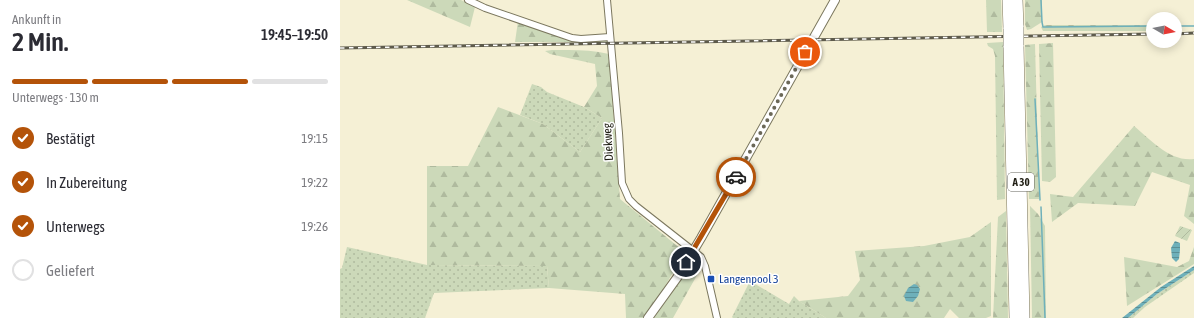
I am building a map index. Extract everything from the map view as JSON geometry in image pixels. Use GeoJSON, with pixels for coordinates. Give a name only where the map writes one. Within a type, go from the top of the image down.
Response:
{"type":"FeatureCollection","features":[{"type":"Feature","properties":{"kind":"highway","name":"A 30"},"geometry":{"type":"LineString","coordinates":[[1008,0],[1013,28],[1014,46],[1024,318]]}},
{"type":"Feature","properties":{"kind":"highway","name":"A 30"},"geometry":{"type":"LineString","coordinates":[[1013,28],[1017,0]]}},
{"type":"Feature","properties":{"kind":"highway","name":"A 30"},"geometry":{"type":"LineString","coordinates":[[1014,46],[1015,318]]}},
{"type":"Feature","properties":{"kind":"main road"},"geometry":{"type":"LineString","coordinates":[[648,318],[679,275],[694,250],[835,0]]}},
{"type":"Feature","properties":{"kind":"street"},"geometry":{"type":"LineString","coordinates":[[468,0],[485,8],[572,38],[610,37]]}},
{"type":"Feature","properties":{"kind":"street","name":"Diekweg"},"geometry":{"type":"LineString","coordinates":[[607,0],[622,183],[629,199],[636,206],[683,244],[694,250]]}},
{"type":"Feature","properties":{"kind":"street"},"geometry":{"type":"LineString","coordinates":[[694,250],[701,257],[705,266],[717,318]]}},
{"type":"Feature","properties":{"kind":"green space"},"geometry":{"type":"Polygon","coordinates":[[[407,0],[461,0],[475,7],[470,27],[407,0]]]}},
{"type":"Feature","properties":{"kind":"green space"},"geometry":{"type":"Polygon","coordinates":[[[986,0],[1001,0],[1002,32],[987,32],[986,0]]]}},
{"type":"Feature","properties":{"kind":"green space"},"geometry":{"type":"Polygon","coordinates":[[[1025,0],[1042,0],[1042,22],[1027,30],[1025,24],[1025,0]]]}},
{"type":"Feature","properties":{"kind":"green space"},"geometry":{"type":"Polygon","coordinates":[[[518,21],[571,40],[607,40],[608,42],[515,42],[518,21]]]}},
{"type":"Feature","properties":{"kind":"green space"},"geometry":{"type":"Polygon","coordinates":[[[1045,25],[1146,25],[1146,31],[1043,31],[1041,27],[1045,25]]]}},
{"type":"Feature","properties":{"kind":"green space"},"geometry":{"type":"Polygon","coordinates":[[[1003,42],[1005,199],[997,200],[995,56],[993,49],[988,46],[987,43],[1003,42]]]}},
{"type":"Feature","properties":{"kind":"green space"},"geometry":{"type":"Polygon","coordinates":[[[1053,43],[1056,177],[1050,182],[1042,181],[1039,44],[1053,43]]]}},
{"type":"Feature","properties":{"kind":"green space"},"geometry":{"type":"Polygon","coordinates":[[[1035,44],[1039,199],[1029,199],[1025,45],[1035,44]]]}},
{"type":"Feature","properties":{"kind":"green space"},"geometry":{"type":"Polygon","coordinates":[[[545,51],[588,51],[609,54],[620,199],[687,254],[672,274],[656,302],[644,318],[626,318],[625,294],[549,288],[547,266],[427,265],[427,166],[468,166],[498,107],[543,124],[580,152],[602,118],[584,107],[597,86],[595,64],[550,54],[545,51]]]}},
{"type":"Feature","properties":{"kind":"green space"},"geometry":{"type":"Polygon","coordinates":[[[532,84],[541,87],[547,92],[584,107],[602,118],[580,152],[543,124],[520,115],[532,84]]]}},
{"type":"Feature","properties":{"kind":"green space"},"geometry":{"type":"Polygon","coordinates":[[[1134,126],[1169,154],[1185,159],[1194,159],[1194,224],[1184,216],[1190,185],[1152,172],[1135,206],[1078,203],[1052,222],[1050,194],[1073,197],[1134,126]]]}},
{"type":"Feature","properties":{"kind":"green space"},"geometry":{"type":"Polygon","coordinates":[[[1030,206],[1038,214],[1045,226],[1046,318],[1032,318],[1030,206]]]}},
{"type":"Feature","properties":{"kind":"green space"},"geometry":{"type":"Polygon","coordinates":[[[1006,211],[1008,318],[993,318],[998,217],[1006,211]]]}},
{"type":"Feature","properties":{"kind":"green space"},"geometry":{"type":"Polygon","coordinates":[[[991,222],[991,316],[986,318],[959,318],[950,309],[944,318],[826,318],[799,301],[848,296],[860,280],[855,251],[924,246],[970,237],[991,222]]]}},
{"type":"Feature","properties":{"kind":"green space"},"geometry":{"type":"Polygon","coordinates":[[[1180,226],[1192,230],[1187,241],[1175,236],[1180,226]]]}},
{"type":"Feature","properties":{"kind":"green space"},"geometry":{"type":"Polygon","coordinates":[[[347,247],[427,265],[547,266],[549,288],[434,293],[425,318],[340,318],[340,269],[342,268],[347,247]]]}},
{"type":"Feature","properties":{"kind":"green space"},"geometry":{"type":"Polygon","coordinates":[[[1194,247],[1194,264],[1127,306],[1124,257],[1177,267],[1189,261],[1194,247]]]}},
{"type":"Feature","properties":{"kind":"green space"},"geometry":{"type":"Polygon","coordinates":[[[693,259],[701,268],[673,318],[654,318],[683,276],[693,259]]]}},
{"type":"Feature","properties":{"kind":"green space"},"geometry":{"type":"Polygon","coordinates":[[[1194,270],[1194,273],[1145,307],[1133,318],[1128,318],[1157,294],[1194,270]]]}},
{"type":"Feature","properties":{"kind":"green space"},"geometry":{"type":"Polygon","coordinates":[[[750,281],[789,304],[794,296],[799,301],[826,318],[733,318],[732,317],[750,281]]]}},
{"type":"Feature","properties":{"kind":"water"},"geometry":{"type":"Polygon","coordinates":[[[1175,241],[1180,243],[1179,259],[1176,262],[1172,258],[1171,248],[1175,241]]]}},
{"type":"Feature","properties":{"kind":"water"},"geometry":{"type":"Polygon","coordinates":[[[1194,266],[1194,270],[1157,294],[1128,318],[1122,318],[1161,287],[1194,266]]]}},
{"type":"Feature","properties":{"kind":"water"},"geometry":{"type":"Polygon","coordinates":[[[914,284],[920,289],[918,296],[913,302],[906,301],[904,296],[908,288],[914,284]]]}},
{"type":"Feature","properties":{"kind":"waterway"},"geometry":{"type":"LineString","coordinates":[[1041,0],[1043,27],[1146,26]]}},
{"type":"Feature","properties":{"kind":"waterway"},"geometry":{"type":"LineString","coordinates":[[1182,26],[1194,26]]}},
{"type":"Feature","properties":{"kind":"waterway"},"geometry":{"type":"LineString","coordinates":[[1035,99],[1040,200]]}},
{"type":"Feature","properties":{"kind":"waterway"},"geometry":{"type":"LineString","coordinates":[[1041,207],[1045,318]]}},
{"type":"Feature","properties":{"kind":"railway"},"geometry":{"type":"LineString","coordinates":[[1182,34],[1194,33]]}},
{"type":"Feature","properties":{"kind":"railway"},"geometry":{"type":"LineString","coordinates":[[340,48],[1146,34]]}},
{"type":"Feature","properties":{"kind":"way so far"},"geometry":{"type":"LineString","coordinates":[[736,177],[805,52]]}},
{"type":"Feature","properties":{"kind":"place","name":"Langenpool 3"},"geometry":{"type":"Point","coordinates":[711,279]}},
{"type":"Feature","properties":{"kind":"route"},"geometry":{"type":"LineString","coordinates":[[686,262],[736,177]]}}]}
